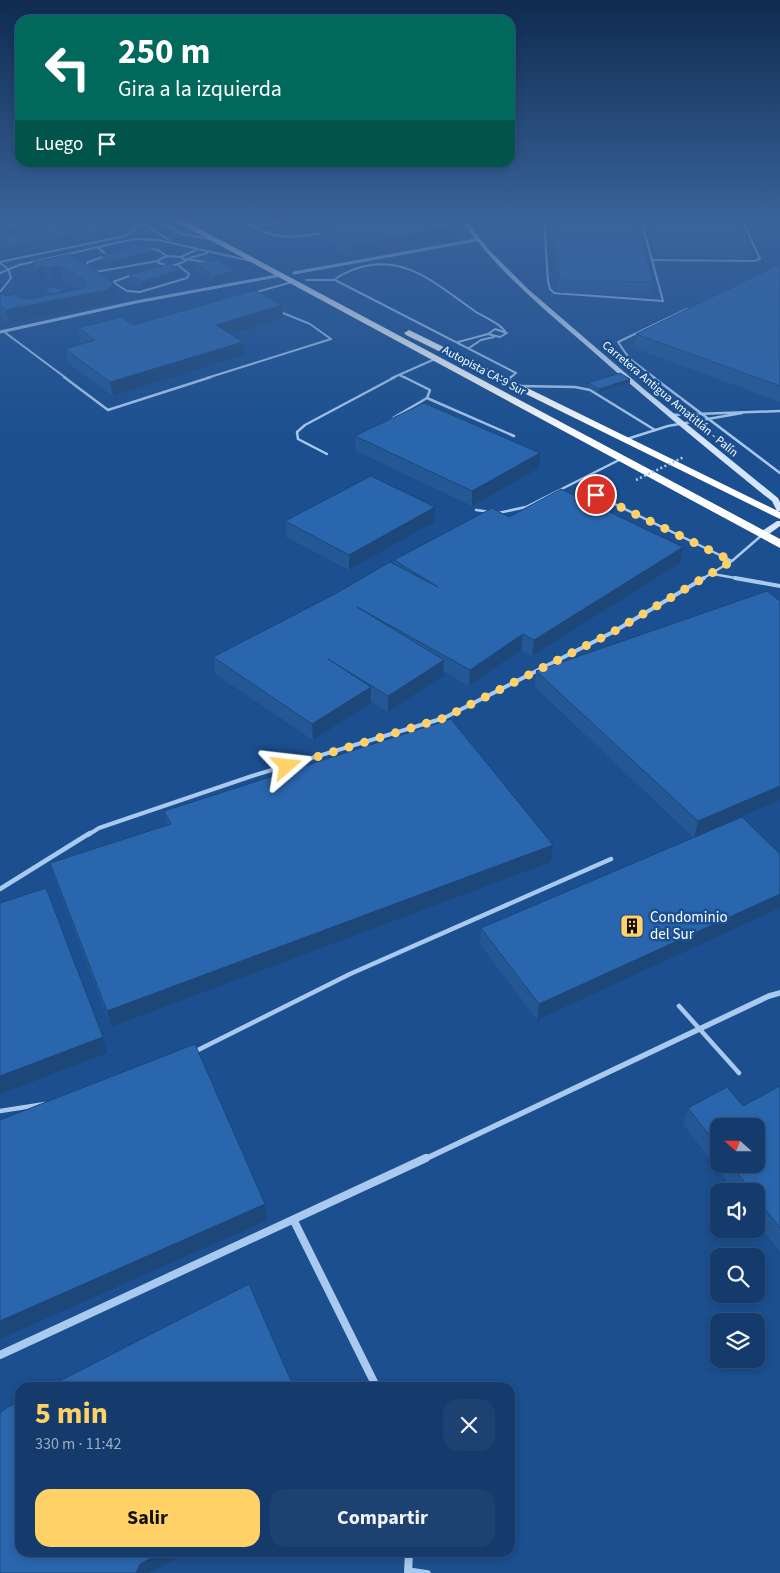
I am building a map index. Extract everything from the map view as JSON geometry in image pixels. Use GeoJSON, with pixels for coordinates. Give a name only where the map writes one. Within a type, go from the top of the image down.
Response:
{"type":"FeatureCollection","features":[{"type":"Feature","properties":{"kind":"highway","name":"Autopista CA-9 Sur"},"geometry":{"type":"LineString","coordinates":[[321,293],[435,359],[780,544]]}},
{"type":"Feature","properties":{"kind":"highway","name":"Autopista CA-9 Sur"},"geometry":{"type":"LineString","coordinates":[[333,293],[780,516]]}},
{"type":"Feature","properties":{"kind":"main road","name":"Carretera Antigua Amatitlán - Palín"},"geometry":{"type":"LineString","coordinates":[[530,293],[669,415],[767,493],[775,500],[780,509]]}},
{"type":"Feature","properties":{"kind":"main road"},"geometry":{"type":"LineString","coordinates":[[762,535],[780,523]]}},
{"type":"Feature","properties":{"kind":"street"},"geometry":{"type":"LineString","coordinates":[[2,332],[136,302],[184,293]]}},
{"type":"Feature","properties":{"kind":"street"},"geometry":{"type":"LineString","coordinates":[[0,1355],[294,1221],[698,1028],[768,996],[780,993]]}},
{"type":"Feature","properties":{"kind":"street"},"geometry":{"type":"LineString","coordinates":[[294,1221],[374,1382]]}},
{"type":"Feature","properties":{"kind":"street"},"geometry":{"type":"LineString","coordinates":[[408,1572],[409,1557]]}},
{"type":"Feature","properties":{"kind":"lane"},"geometry":{"type":"LineString","coordinates":[[244,295],[248,293]]}},
{"type":"Feature","properties":{"kind":"lane"},"geometry":{"type":"LineString","coordinates":[[361,293],[516,373],[512,383],[575,387],[590,390],[655,430]]}},
{"type":"Feature","properties":{"kind":"lane"},"geometry":{"type":"LineString","coordinates":[[450,293],[488,320],[502,326],[507,335],[480,340],[470,348]]}},
{"type":"Feature","properties":{"kind":"lane"},"geometry":{"type":"LineString","coordinates":[[559,293],[662,301],[660,293]]}},
{"type":"Feature","properties":{"kind":"lane"},"geometry":{"type":"LineString","coordinates":[[689,309],[618,342],[629,358],[696,412],[780,472]]}},
{"type":"Feature","properties":{"kind":"lane"},"geometry":{"type":"LineString","coordinates":[[2,332],[108,410],[331,339],[310,324],[278,311]]}},
{"type":"Feature","properties":{"kind":"lane"},"geometry":{"type":"LineString","coordinates":[[488,320],[491,330]]}},
{"type":"Feature","properties":{"kind":"lane"},"geometry":{"type":"LineString","coordinates":[[491,330],[504,331]]}},
{"type":"Feature","properties":{"kind":"lane"},"geometry":{"type":"LineString","coordinates":[[488,334],[491,330]]}},
{"type":"Feature","properties":{"kind":"lane"},"geometry":{"type":"LineString","coordinates":[[457,342],[488,334],[495,337]]}},
{"type":"Feature","properties":{"kind":"lane"},"geometry":{"type":"LineString","coordinates":[[327,454],[298,440],[297,432],[304,426],[399,375],[435,359]]}},
{"type":"Feature","properties":{"kind":"lane"},"geometry":{"type":"LineString","coordinates":[[393,418],[427,398],[430,390],[399,375]]}},
{"type":"Feature","properties":{"kind":"lane"},"geometry":{"type":"LineString","coordinates":[[427,398],[514,436]]}},
{"type":"Feature","properties":{"kind":"lane"},"geometry":{"type":"LineString","coordinates":[[669,415],[696,412],[780,412]]}},
{"type":"Feature","properties":{"kind":"lane"},"geometry":{"type":"LineString","coordinates":[[627,439],[680,424],[742,413]]}},
{"type":"Feature","properties":{"kind":"lane"},"geometry":{"type":"LineString","coordinates":[[476,510],[503,513],[514,511],[621,459]]}},
{"type":"Feature","properties":{"kind":"lane"},"geometry":{"type":"LineString","coordinates":[[596,495],[732,561]]}},
{"type":"Feature","properties":{"kind":"lane"},"geometry":{"type":"LineString","coordinates":[[0,889],[98,828],[252,776],[444,718],[613,632],[732,561],[762,535]]}},
{"type":"Feature","properties":{"kind":"lane"},"geometry":{"type":"LineString","coordinates":[[712,574],[780,586]]}},
{"type":"Feature","properties":{"kind":"lane"},"geometry":{"type":"LineString","coordinates":[[192,1053],[350,974],[611,859]]}},
{"type":"Feature","properties":{"kind":"lane"},"geometry":{"type":"LineString","coordinates":[[679,1006],[739,1073]]}},
{"type":"Feature","properties":{"kind":"lane"},"geometry":{"type":"LineString","coordinates":[[0,1111],[52,1103]]}},
{"type":"Feature","properties":{"kind":"lane"},"geometry":{"type":"LineString","coordinates":[[408,1572],[428,1573]]}},
{"type":"Feature","properties":{"kind":"path"},"geometry":{"type":"LineString","coordinates":[[636,480],[684,457]]}},
{"type":"Feature","properties":{"kind":"building"},"geometry":{"type":"Polygon","coordinates":[[[0,293],[6,296],[15,294],[20,298],[30,299],[57,293],[90,293],[6,310],[0,305],[0,293]]]}},
{"type":"Feature","properties":{"kind":"building"},"geometry":{"type":"Polygon","coordinates":[[[243,293],[261,293],[282,305],[216,325],[243,342],[110,382],[65,349],[95,340],[78,328],[121,317],[133,325],[243,293]]]}},
{"type":"Feature","properties":{"kind":"building"},"geometry":{"type":"Polygon","coordinates":[[[720,293],[780,293],[780,386],[636,334],[720,293]]]}},
{"type":"Feature","properties":{"kind":"building"},"geometry":{"type":"Polygon","coordinates":[[[620,373],[630,379],[599,389],[588,383],[620,373]]]}},
{"type":"Feature","properties":{"kind":"building"},"geometry":{"type":"Polygon","coordinates":[[[424,403],[540,453],[472,491],[355,436],[424,403]]]}},
{"type":"Feature","properties":{"kind":"building"},"geometry":{"type":"Polygon","coordinates":[[[371,476],[435,507],[349,555],[285,521],[371,476]]]}},
{"type":"Feature","properties":{"kind":"building"},"geometry":{"type":"Polygon","coordinates":[[[561,489],[683,547],[534,640],[523,634],[470,670],[357,607],[444,660],[388,696],[328,659],[371,687],[312,724],[213,657],[335,594],[390,562],[438,587],[394,560],[492,508],[509,517],[561,489]]]}},
{"type":"Feature","properties":{"kind":"building"},"geometry":{"type":"Polygon","coordinates":[[[767,591],[780,601],[780,786],[698,821],[536,671],[767,591]]]}},
{"type":"Feature","properties":{"kind":"building"},"geometry":{"type":"Polygon","coordinates":[[[451,719],[553,845],[107,1011],[50,863],[171,824],[164,811],[451,719]]]}},
{"type":"Feature","properties":{"kind":"building","name":"Condominio del Sur"},"geometry":{"type":"Polygon","coordinates":[[[742,817],[780,854],[780,894],[539,1004],[481,928],[742,817]]]}},
{"type":"Feature","properties":{"kind":"building"},"geometry":{"type":"Polygon","coordinates":[[[46,888],[103,1037],[0,1076],[0,903],[46,888]]]}},
{"type":"Feature","properties":{"kind":"building"},"geometry":{"type":"Polygon","coordinates":[[[195,1044],[265,1204],[0,1321],[0,1120],[195,1044]]]}},
{"type":"Feature","properties":{"kind":"building"},"geometry":{"type":"Polygon","coordinates":[[[780,1086],[780,1228],[765,1209],[765,1183],[745,1183],[737,1173],[765,1173],[765,1118],[710,1118],[710,1136],[688,1108],[727,1087],[743,1106],[780,1086]]]}},
{"type":"Feature","properties":{"kind":"building"},"geometry":{"type":"Polygon","coordinates":[[[249,1284],[291,1382],[58,1382],[249,1284]]]}},
{"type":"Feature","properties":{"kind":"building"},"geometry":{"type":"Polygon","coordinates":[[[15,1404],[15,1557],[153,1557],[140,1564],[136,1573],[0,1573],[0,1413],[15,1404]]]}},
{"type":"Feature","properties":{"kind":"place","name":"Condominio del Sur"},"geometry":{"type":"Point","coordinates":[632,926]}},
{"type":"Feature","properties":{"kind":"route"},"geometry":{"type":"LineString","coordinates":[[287,766],[444,718],[613,632],[732,561],[596,495]]}}]}
